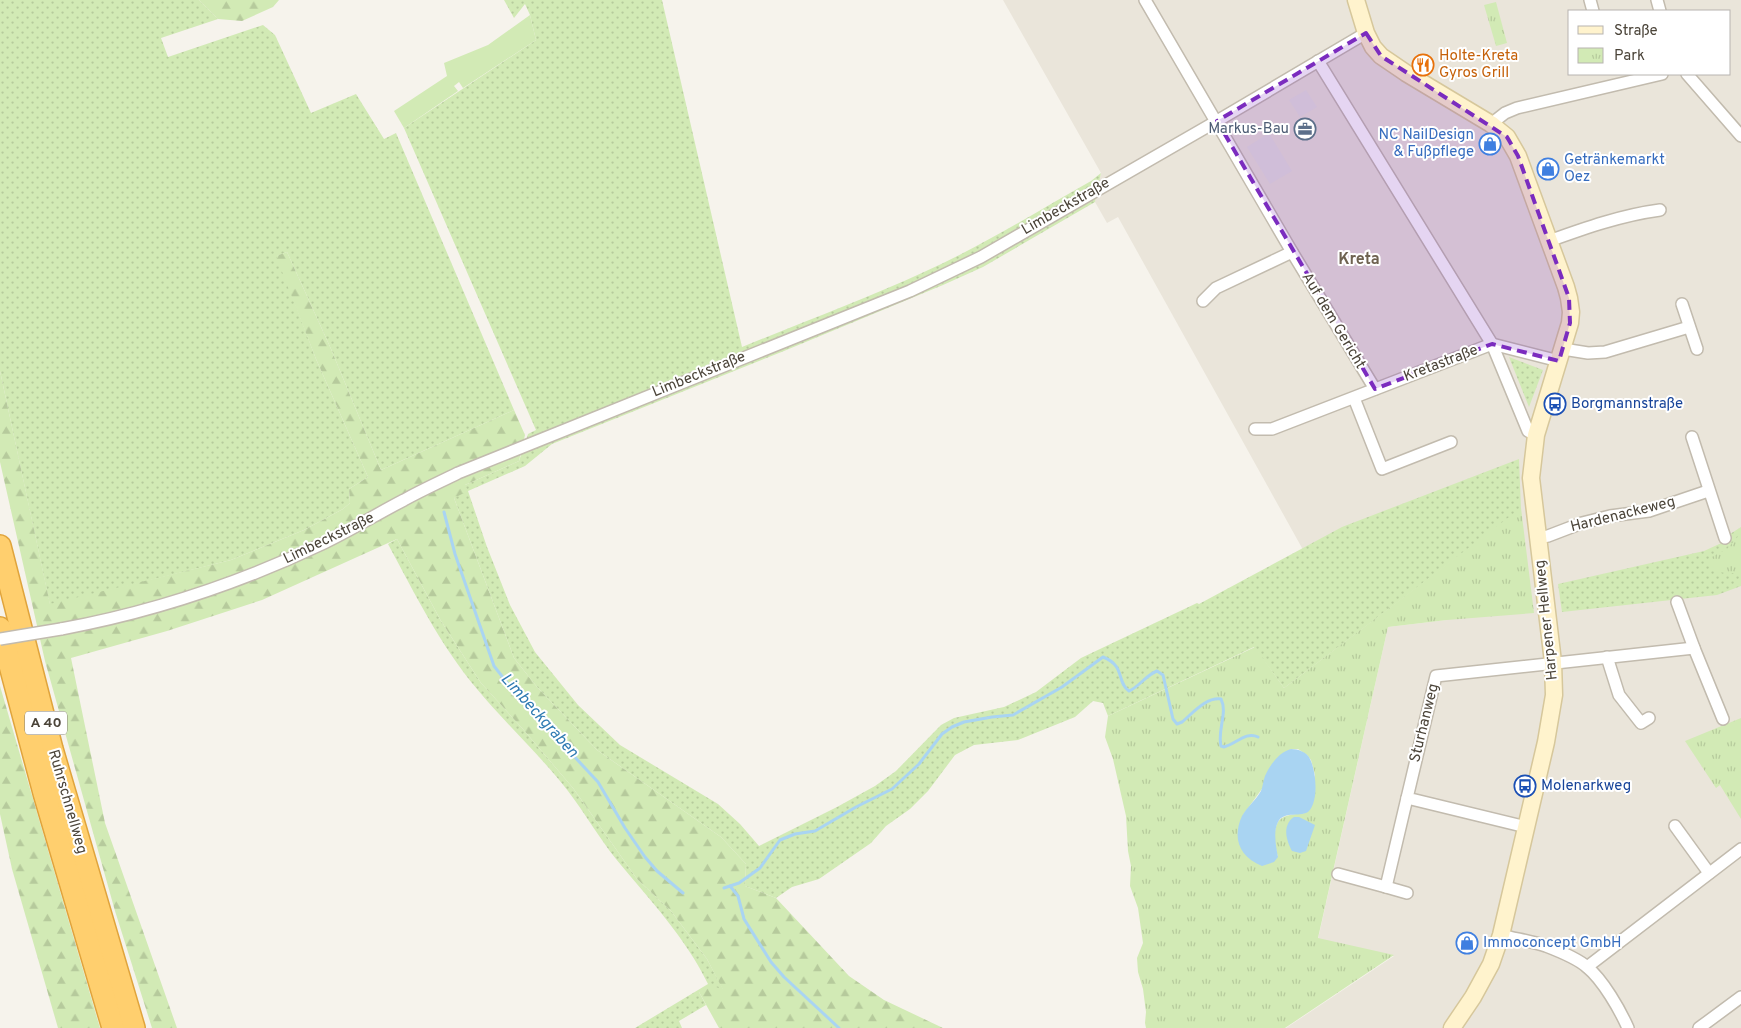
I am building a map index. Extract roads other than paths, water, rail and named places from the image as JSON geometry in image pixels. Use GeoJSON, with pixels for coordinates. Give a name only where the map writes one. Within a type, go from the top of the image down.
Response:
{"type":"FeatureCollection","features":[{"type":"Feature","properties":{"kind":"highway","name":"Ruhrschnellweg"},"geometry":{"type":"LineString","coordinates":[[0,546],[52,749],[134,1028]]}},
{"type":"Feature","properties":{"kind":"highway","name":"Ruhrschnellweg"},"geometry":{"type":"LineString","coordinates":[[0,628],[44,792],[113,1028]]}},
{"type":"Feature","properties":{"kind":"street","name":"Auf dem Gericht"},"geometry":{"type":"LineString","coordinates":[[1146,0],[1374,389]]}},
{"type":"Feature","properties":{"kind":"street","name":"Harpener Hellweg"},"geometry":{"type":"LineString","coordinates":[[1356,0],[1366,33],[1373,47],[1381,56],[1491,124],[1506,137],[1514,150],[1549,241],[1569,298],[1571,312],[1570,323],[1561,355],[1536,435],[1532,478],[1553,662],[1554,695],[1546,742],[1501,935],[1491,964],[1473,997],[1452,1028]]}},
{"type":"Feature","properties":{"kind":"street","name":"Limbeckstraße"},"geometry":{"type":"LineString","coordinates":[[0,639],[121,617],[199,595],[236,582],[325,543],[458,473],[910,290],[981,257],[1366,33]]}},
{"type":"Feature","properties":{"kind":"street"},"geometry":{"type":"LineString","coordinates":[[1318,61],[1492,344],[1528,431],[1536,435]]}},
{"type":"Feature","properties":{"kind":"street"},"geometry":{"type":"LineString","coordinates":[[1491,124],[1505,113],[1517,108],[1612,80],[1654,75]]}},
{"type":"Feature","properties":{"kind":"street"},"geometry":{"type":"LineString","coordinates":[[1688,75],[1741,136]]}},
{"type":"Feature","properties":{"kind":"street"},"geometry":{"type":"LineString","coordinates":[[1549,241],[1600,223],[1642,212],[1660,210]]}},
{"type":"Feature","properties":{"kind":"street"},"geometry":{"type":"LineString","coordinates":[[1203,301],[1216,288],[1292,252]]}},
{"type":"Feature","properties":{"kind":"street"},"geometry":{"type":"LineString","coordinates":[[1682,304],[1697,349]]}},
{"type":"Feature","properties":{"kind":"street"},"geometry":{"type":"LineString","coordinates":[[1561,355],[1604,352],[1690,327]]}},
{"type":"Feature","properties":{"kind":"street","name":"Kretastraße"},"geometry":{"type":"LineString","coordinates":[[1255,429],[1272,429],[1492,344],[1561,355]]}},
{"type":"Feature","properties":{"kind":"street"},"geometry":{"type":"LineString","coordinates":[[1354,398],[1382,469],[1451,442]]}},
{"type":"Feature","properties":{"kind":"street"},"geometry":{"type":"LineString","coordinates":[[1692,437],[1725,538]]}},
{"type":"Feature","properties":{"kind":"street","name":"Hardenackeweg"},"geometry":{"type":"LineString","coordinates":[[1538,538],[1610,516],[1648,511],[1708,490]]}},
{"type":"Feature","properties":{"kind":"street"},"geometry":{"type":"LineString","coordinates":[[1677,602],[1723,719]]}},
{"type":"Feature","properties":{"kind":"street"},"geometry":{"type":"LineString","coordinates":[[1553,662],[1694,648]]}},
{"type":"Feature","properties":{"kind":"street"},"geometry":{"type":"LineString","coordinates":[[1607,657],[1620,695],[1641,723],[1649,718]]}},
{"type":"Feature","properties":{"kind":"street","name":"Sturhanweg"},"geometry":{"type":"LineString","coordinates":[[1386,887],[1436,676],[1553,662]]}},
{"type":"Feature","properties":{"kind":"street"},"geometry":{"type":"LineString","coordinates":[[1407,798],[1526,827]]}},
{"type":"Feature","properties":{"kind":"street"},"geometry":{"type":"LineString","coordinates":[[1675,826],[1709,873]]}},
{"type":"Feature","properties":{"kind":"street"},"geometry":{"type":"LineString","coordinates":[[1588,967],[1741,849]]}},
{"type":"Feature","properties":{"kind":"street"},"geometry":{"type":"LineString","coordinates":[[1338,874],[1407,893]]}},
{"type":"Feature","properties":{"kind":"street"},"geometry":{"type":"LineString","coordinates":[[1501,935],[1558,951],[1588,967],[1611,997],[1628,1028]]}},
{"type":"Feature","properties":{"kind":"street"},"geometry":{"type":"LineString","coordinates":[[1699,1028],[1741,997]]}},
{"type":"Feature","properties":{"kind":"water"},"geometry":{"type":"Polygon","coordinates":[[[1291,749],[1302,751],[1310,759],[1315,778],[1314,800],[1309,811],[1306,813],[1281,818],[1276,826],[1275,834],[1278,857],[1274,862],[1262,866],[1254,862],[1243,852],[1238,839],[1239,824],[1244,813],[1261,791],[1265,776],[1272,763],[1283,753],[1291,749]]]}},
{"type":"Feature","properties":{"kind":"water"},"geometry":{"type":"Polygon","coordinates":[[[1294,817],[1299,817],[1315,825],[1306,851],[1300,853],[1292,851],[1286,833],[1290,820],[1294,817]]]}},
{"type":"Feature","properties":{"kind":"waterway","name":"Limbeckgraben"},"geometry":{"type":"LineString","coordinates":[[444,512],[455,554],[494,666],[516,694],[598,782],[625,828],[645,857],[657,871],[683,893]]}},
{"type":"Feature","properties":{"kind":"waterway","name":"Limbeckgraben"},"geometry":{"type":"LineString","coordinates":[[724,888],[739,883],[760,868],[780,840],[795,834],[815,831],[892,789],[919,764],[942,734],[952,727],[964,722],[1013,715],[1062,687],[1103,657],[1115,665],[1125,687],[1129,691],[1157,671],[1163,675],[1173,719],[1177,724],[1210,700],[1221,699],[1223,704],[1220,734],[1221,746],[1224,747],[1249,736],[1258,737]]}},
{"type":"Feature","properties":{"kind":"waterway"},"geometry":{"type":"LineString","coordinates":[[730,886],[738,896],[744,919],[771,962],[784,977],[839,1028]]}},
{"type":"Feature","properties":{"kind":"place","name":"Holte-Kreta Gyros Grill"},"geometry":{"type":"Point","coordinates":[1423,65]}},
{"type":"Feature","properties":{"kind":"place","name":"Markus-Bau"},"geometry":{"type":"Point","coordinates":[1305,129]}},
{"type":"Feature","properties":{"kind":"place","name":"NC NailDesign & Fußpflege"},"geometry":{"type":"Point","coordinates":[1490,144]}},
{"type":"Feature","properties":{"kind":"place","name":"Getränkemarkt Oez"},"geometry":{"type":"Point","coordinates":[1548,169]}},
{"type":"Feature","properties":{"kind":"place","name":"Borgmannstraße"},"geometry":{"type":"Point","coordinates":[1555,404]}},
{"type":"Feature","properties":{"kind":"place","name":"Molenarkweg"},"geometry":{"type":"Point","coordinates":[1525,786]}},
{"type":"Feature","properties":{"kind":"place","name":"Immoconcept GmbH"},"geometry":{"type":"Point","coordinates":[1467,943]}},
{"type":"Feature","properties":{"kind":"district","name":"Kreta"},"geometry":{"type":"Point","coordinates":[1359,260]}}]}
